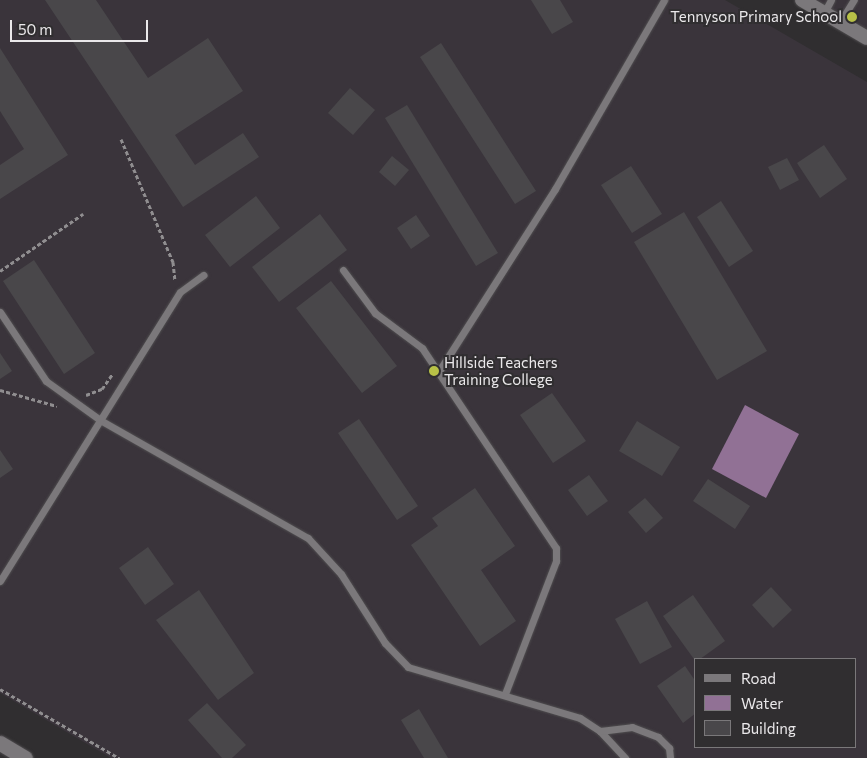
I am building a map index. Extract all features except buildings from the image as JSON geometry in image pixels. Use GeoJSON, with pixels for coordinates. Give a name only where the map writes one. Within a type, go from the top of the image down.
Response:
{"type":"FeatureCollection","features":[{"type":"Feature","properties":{"kind":"main road"},"geometry":{"type":"LineString","coordinates":[[6,750],[25,758]]}},
{"type":"Feature","properties":{"kind":"street"},"geometry":{"type":"LineString","coordinates":[[802,0],[867,38]]}},
{"type":"Feature","properties":{"kind":"lane"},"geometry":{"type":"LineString","coordinates":[[439,372],[555,189],[664,0]]}},
{"type":"Feature","properties":{"kind":"lane"},"geometry":{"type":"LineString","coordinates":[[824,13],[831,0]]}},
{"type":"Feature","properties":{"kind":"lane"},"geometry":{"type":"LineString","coordinates":[[840,22],[854,0]]}},
{"type":"Feature","properties":{"kind":"lane"},"geometry":{"type":"LineString","coordinates":[[343,270],[376,313],[413,338],[439,372],[556,548],[556,561],[505,694]]}},
{"type":"Feature","properties":{"kind":"lane"},"geometry":{"type":"LineString","coordinates":[[0,581],[180,292],[203,275]]}},
{"type":"Feature","properties":{"kind":"lane"},"geometry":{"type":"LineString","coordinates":[[0,312],[46,381],[73,401],[100,420],[308,538],[341,574],[385,643],[408,666],[580,718],[600,731],[625,758]]}},
{"type":"Feature","properties":{"kind":"lane"},"geometry":{"type":"LineString","coordinates":[[600,731],[632,727],[664,742],[670,758]]}},
{"type":"Feature","properties":{"kind":"path"},"geometry":{"type":"LineString","coordinates":[[120,139],[173,262],[176,280],[170,288]]}},
{"type":"Feature","properties":{"kind":"path"},"geometry":{"type":"LineString","coordinates":[[0,271],[83,214]]}},
{"type":"Feature","properties":{"kind":"path"},"geometry":{"type":"LineString","coordinates":[[0,390],[60,406],[102,389],[118,365]]}},
{"type":"Feature","properties":{"kind":"path"},"geometry":{"type":"LineString","coordinates":[[0,689],[119,758]]}},
{"type":"Feature","properties":{"kind":"shaded area","name":"Hillside Teachers Training College"},"geometry":{"type":"Polygon","coordinates":[[[0,0],[725,0],[867,82],[867,758],[111,758],[0,693],[0,0]]]}},
{"type":"Feature","properties":{"kind":"shaded area","name":"Tennyson Primary School"},"geometry":{"type":"Polygon","coordinates":[[[808,0],[867,0],[867,34],[808,0]]]}},
{"type":"Feature","properties":{"kind":"water"},"geometry":{"type":"Polygon","coordinates":[[[745,405],[799,434],[766,498],[712,469],[745,405]]]}},
{"type":"Feature","properties":{"kind":"place","name":"Tennyson Primary School"},"geometry":{"type":"Point","coordinates":[852,17]}},
{"type":"Feature","properties":{"kind":"place","name":"Hillside Teachers Training College"},"geometry":{"type":"Point","coordinates":[434,371]}}]}
